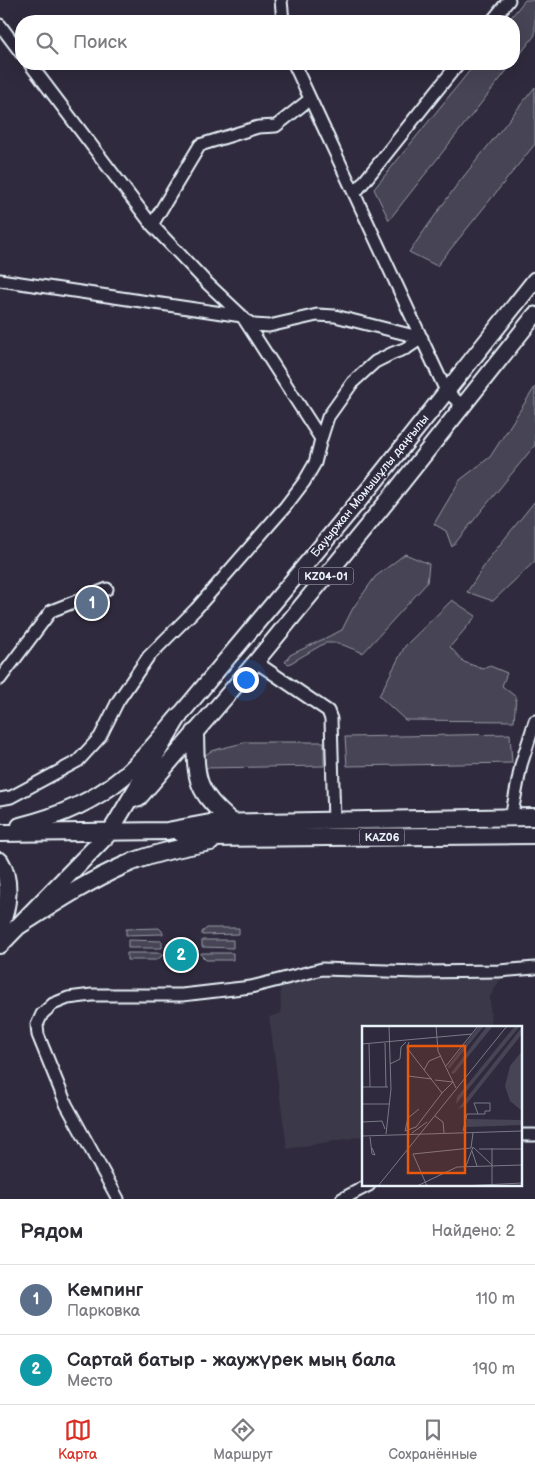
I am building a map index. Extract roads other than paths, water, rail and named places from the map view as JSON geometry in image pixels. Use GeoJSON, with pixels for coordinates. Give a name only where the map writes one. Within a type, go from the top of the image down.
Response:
{"type":"FeatureCollection","features":[{"type":"Feature","properties":{"kind":"highway","name":"KZ04-01"},"geometry":{"type":"LineString","coordinates":[[0,831],[40,821],[68,811],[92,799],[124,776],[180,714]]}},
{"type":"Feature","properties":{"kind":"highway"},"geometry":{"type":"LineString","coordinates":[[17,927],[74,890],[126,864],[231,830],[209,801],[200,785],[196,768],[195,732]]}},
{"type":"Feature","properties":{"kind":"highway","name":"KАZ06"},"geometry":{"type":"LineString","coordinates":[[0,831],[168,831],[210,838],[231,830],[334,821],[535,817]]}},
{"type":"Feature","properties":{"kind":"highway","name":"KАZ06"},"geometry":{"type":"LineString","coordinates":[[231,830],[535,835]]}},
{"type":"Feature","properties":{"kind":"highway"},"geometry":{"type":"LineString","coordinates":[[0,945],[110,832]]}},
{"type":"Feature","properties":{"kind":"highway"},"geometry":{"type":"LineString","coordinates":[[0,861],[6,870],[9,884],[0,926]]}},
{"type":"Feature","properties":{"kind":"main road","name":"Бауыржан Момышұлы даңғылы"},"geometry":{"type":"LineString","coordinates":[[110,832],[180,714],[372,484],[535,280]]}},
{"type":"Feature","properties":{"kind":"main road","name":"Бауыржан Момышұлы даңғылы"},"geometry":{"type":"LineString","coordinates":[[110,832],[256,662],[535,315]]}},
{"type":"Feature","properties":{"kind":"street"},"geometry":{"type":"LineString","coordinates":[[281,0],[282,15]]}},
{"type":"Feature","properties":{"kind":"street"},"geometry":{"type":"LineString","coordinates":[[497,15],[509,0]]}},
{"type":"Feature","properties":{"kind":"street"},"geometry":{"type":"LineString","coordinates":[[0,25],[15,45]]}},
{"type":"Feature","properties":{"kind":"street"},"geometry":{"type":"LineString","coordinates":[[35,70],[152,225],[243,318],[254,325],[268,326],[317,315],[335,316],[422,338]]}},
{"type":"Feature","properties":{"kind":"street"},"geometry":{"type":"LineString","coordinates":[[297,70],[446,391],[463,406]]}},
{"type":"Feature","properties":{"kind":"street"},"geometry":{"type":"LineString","coordinates":[[355,193],[453,70]]}},
{"type":"Feature","properties":{"kind":"street"},"geometry":{"type":"LineString","coordinates":[[152,225],[200,145],[258,127],[276,126],[310,99]]}},
{"type":"Feature","properties":{"kind":"street"},"geometry":{"type":"LineString","coordinates":[[0,280],[243,318],[321,438]]}},
{"type":"Feature","properties":{"kind":"street"},"geometry":{"type":"LineString","coordinates":[[0,799],[11,797],[78,761],[100,737],[118,701],[148,657],[196,609],[304,482],[315,463],[328,417],[353,382],[375,362],[407,348],[422,338]]}},
{"type":"Feature","properties":{"kind":"street"},"geometry":{"type":"LineString","coordinates":[[0,679],[51,611],[107,590]]}},
{"type":"Feature","properties":{"kind":"street"},"geometry":{"type":"LineString","coordinates":[[256,662],[328,711],[331,719],[334,821]]}},
{"type":"Feature","properties":{"kind":"street"},"geometry":{"type":"LineString","coordinates":[[511,818],[521,765],[535,722]]}},
{"type":"Feature","properties":{"kind":"street"},"geometry":{"type":"LineString","coordinates":[[118,1199],[66,1104],[38,1035],[37,1025],[42,1014],[52,1004],[68,998],[92,995],[182,995],[251,986],[322,969],[419,972],[535,968]]}},
{"type":"Feature","properties":{"kind":"street"},"geometry":{"type":"LineString","coordinates":[[522,1135],[535,1135]]}},
{"type":"Feature","properties":{"kind":"street"},"geometry":{"type":"LineString","coordinates":[[109,1180],[110,1199]]}},
{"type":"Feature","properties":{"kind":"street"},"geometry":{"type":"LineString","coordinates":[[342,1199],[367,1186]]}},
{"type":"Feature","properties":{"kind":"place","name":"Кемпинг"},"geometry":{"type":"Point","coordinates":[92,603]}},
{"type":"Feature","properties":{"kind":"place","name":"Сартай батыр - жаужүрек мың бала"},"geometry":{"type":"Point","coordinates":[181,955]}}]}
